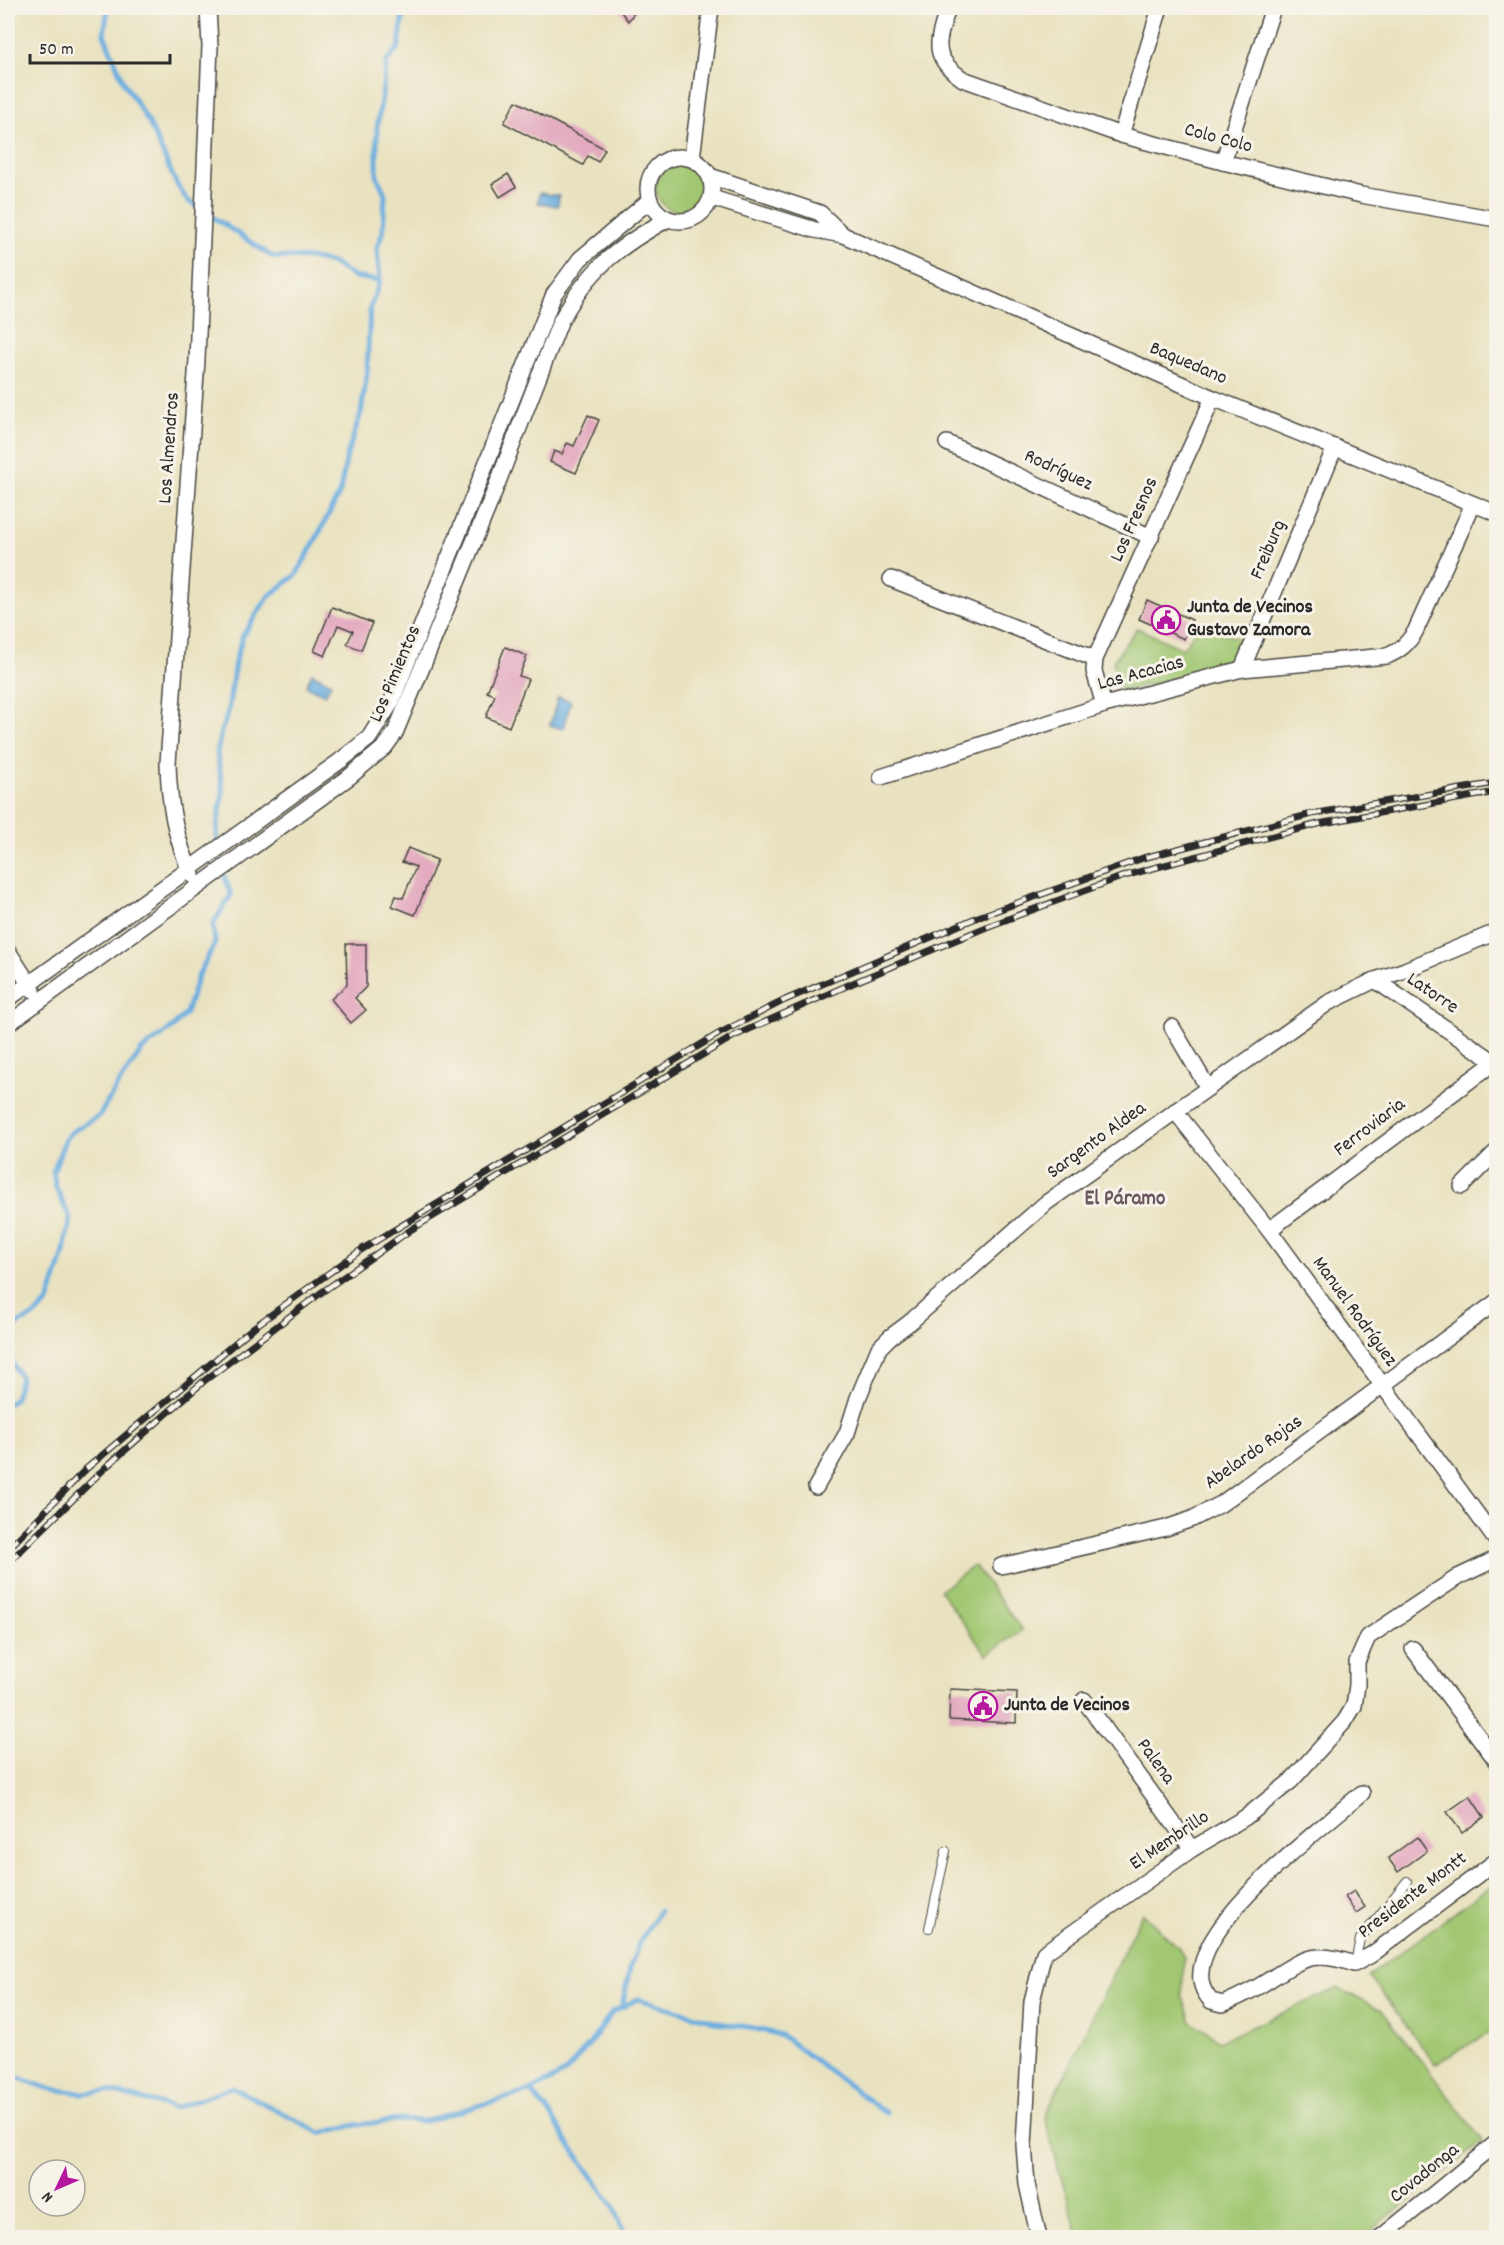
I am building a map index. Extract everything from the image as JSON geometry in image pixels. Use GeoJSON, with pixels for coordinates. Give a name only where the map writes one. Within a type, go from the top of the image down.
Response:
{"type":"FeatureCollection","features":[{"type":"Feature","properties":{"kind":"street","name":"Los Almendros"},"geometry":{"type":"LineString","coordinates":[[197,886],[174,825],[169,797],[168,763],[197,360],[210,46],[207,8]]}},
{"type":"Feature","properties":{"kind":"street"},"geometry":{"type":"LineString","coordinates":[[692,158],[711,8]]}},
{"type":"Feature","properties":{"kind":"street","name":"Colo Colo"},"geometry":{"type":"LineString","coordinates":[[948,8],[937,43],[942,62],[949,70],[963,79],[1120,135],[1361,195],[1497,219]]}},
{"type":"Feature","properties":{"kind":"street"},"geometry":{"type":"LineString","coordinates":[[1120,135],[1160,8]]}},
{"type":"Feature","properties":{"kind":"street"},"geometry":{"type":"LineString","coordinates":[[1223,162],[1273,8]]}},
{"type":"Feature","properties":{"kind":"street"},"geometry":{"type":"LineString","coordinates":[[671,157],[692,158],[703,165],[710,176],[713,187],[712,198],[702,213],[694,218],[686,221],[668,219],[660,215],[650,200],[649,179],[654,170],[671,157]]}},
{"type":"Feature","properties":{"kind":"street"},"geometry":{"type":"LineString","coordinates":[[710,176],[820,213],[843,235]]}},
{"type":"Feature","properties":{"kind":"street"},"geometry":{"type":"LineString","coordinates":[[712,198],[814,230],[843,235]]}},
{"type":"Feature","properties":{"kind":"street","name":"Los Pimientos"},"geometry":{"type":"LineString","coordinates":[[8,999],[369,738],[391,703],[554,294],[580,259],[650,200]]}},
{"type":"Feature","properties":{"kind":"street","name":"Los Pimientos"},"geometry":{"type":"LineString","coordinates":[[8,1024],[368,763],[385,747],[395,733],[566,312],[580,288],[599,267],[635,237],[668,219]]}},
{"type":"Feature","properties":{"kind":"street","name":"Baquedano"},"geometry":{"type":"LineString","coordinates":[[843,235],[1213,398],[1497,513]]}},
{"type":"Feature","properties":{"kind":"street","name":"Los Fresnos"},"geometry":{"type":"LineString","coordinates":[[1095,659],[1213,398]]}},
{"type":"Feature","properties":{"kind":"street","name":"Rodríguez"},"geometry":{"type":"LineString","coordinates":[[947,443],[1151,537]]}},
{"type":"Feature","properties":{"kind":"street","name":"Freiburg"},"geometry":{"type":"LineString","coordinates":[[1242,669],[1335,447]]}},
{"type":"Feature","properties":{"kind":"street","name":"Las Acacias"},"geometry":{"type":"LineString","coordinates":[[881,777],[1104,705],[1242,669],[1387,656],[1407,645],[1415,632],[1473,504]]}},
{"type":"Feature","properties":{"kind":"street"},"geometry":{"type":"LineString","coordinates":[[891,579],[1095,659],[1094,671],[1104,705]]}},
{"type":"Feature","properties":{"kind":"street","name":"Sargento Aldea"},"geometry":{"type":"LineString","coordinates":[[816,1487],[847,1432],[879,1348],[1046,1203],[1328,1003],[1375,980],[1497,932]]}},
{"type":"Feature","properties":{"kind":"street"},"geometry":{"type":"LineString","coordinates":[[8,951],[40,1000]]}},
{"type":"Feature","properties":{"kind":"street","name":"Latorre"},"geometry":{"type":"LineString","coordinates":[[1375,980],[1496,1062]]}},
{"type":"Feature","properties":{"kind":"street"},"geometry":{"type":"LineString","coordinates":[[1172,1027],[1208,1088]]}},
{"type":"Feature","properties":{"kind":"street","name":"Ferroviaria"},"geometry":{"type":"LineString","coordinates":[[1269,1230],[1496,1062]]}},
{"type":"Feature","properties":{"kind":"street","name":"Manuel Rodríguez"},"geometry":{"type":"LineString","coordinates":[[1175,1111],[1269,1230],[1497,1540]]}},
{"type":"Feature","properties":{"kind":"street"},"geometry":{"type":"LineString","coordinates":[[1462,1186],[1497,1152]]}},
{"type":"Feature","properties":{"kind":"street","name":"Abelardo Rojas"},"geometry":{"type":"LineString","coordinates":[[1001,1566],[1166,1528],[1192,1519],[1221,1504],[1245,1489],[1497,1302]]}},
{"type":"Feature","properties":{"kind":"street","name":"El Membrillo"},"geometry":{"type":"LineString","coordinates":[[1039,2238],[1027,2184],[1024,2145],[1032,2001],[1044,1953],[1192,1849],[1246,1817],[1291,1781],[1345,1721],[1354,1706],[1357,1685],[1356,1662],[1368,1637],[1458,1577],[1497,1559]]}},
{"type":"Feature","properties":{"kind":"street"},"geometry":{"type":"LineString","coordinates":[[1413,1649],[1497,1760]]}},
{"type":"Feature","properties":{"kind":"street","name":"Palena"},"geometry":{"type":"LineString","coordinates":[[1084,1700],[1192,1849]]}},
{"type":"Feature","properties":{"kind":"street"},"geometry":{"type":"LineString","coordinates":[[1354,1964],[1335,1957],[1315,1956],[1293,1964],[1268,1981],[1223,2004],[1211,2001],[1204,1991],[1201,1979],[1208,1946],[1233,1911],[1251,1891],[1362,1793]]}},
{"type":"Feature","properties":{"kind":"street","name":"Presidente Montt"},"geometry":{"type":"LineString","coordinates":[[1354,1964],[1371,1955],[1497,1861]]}},
{"type":"Feature","properties":{"kind":"street","name":"Covadonga"},"geometry":{"type":"LineString","coordinates":[[1380,2238],[1497,2143]]}},
{"type":"Feature","properties":{"kind":"lane"},"geometry":{"type":"LineString","coordinates":[[929,1928],[946,1851]]}},
{"type":"Feature","properties":{"kind":"lane"},"geometry":{"type":"LineString","coordinates":[[1354,1964],[1360,1939],[1407,1881]]}},
{"type":"Feature","properties":{"kind":"green space"},"geometry":{"type":"Polygon","coordinates":[[[679,165],[695,172],[702,188],[695,204],[679,211],[663,204],[656,188],[663,172],[679,165]]]}},
{"type":"Feature","properties":{"kind":"green space"},"geometry":{"type":"Polygon","coordinates":[[[1200,622],[1245,642],[1234,665],[1121,691],[1113,662],[1137,628],[1183,649],[1200,622]]]}},
{"type":"Feature","properties":{"kind":"green space"},"geometry":{"type":"Polygon","coordinates":[[[974,1565],[1022,1630],[987,1655],[940,1591],[974,1565]]]}},
{"type":"Feature","properties":{"kind":"green space"},"geometry":{"type":"Polygon","coordinates":[[[1496,1882],[1496,2029],[1435,2064],[1369,1976],[1496,1882]]]}},
{"type":"Feature","properties":{"kind":"green space"},"geometry":{"type":"Polygon","coordinates":[[[1142,1913],[1179,1948],[1184,1958],[1182,1995],[1191,2021],[1220,2041],[1338,1988],[1381,2009],[1483,2141],[1364,2237],[1078,2237],[1045,2116],[1142,1913]]]}},
{"type":"Feature","properties":{"kind":"water"},"geometry":{"type":"Polygon","coordinates":[[[539,193],[559,196],[558,206],[538,203],[539,193]]]}},
{"type":"Feature","properties":{"kind":"water"},"geometry":{"type":"Polygon","coordinates":[[[312,673],[331,683],[325,695],[306,686],[312,673]]]}},
{"type":"Feature","properties":{"kind":"water"},"geometry":{"type":"Polygon","coordinates":[[[558,697],[571,701],[563,729],[550,725],[558,697]]]}},
{"type":"Feature","properties":{"kind":"building"},"geometry":{"type":"Polygon","coordinates":[[[618,8],[638,8],[628,21],[618,8]]]}},
{"type":"Feature","properties":{"kind":"building"},"geometry":{"type":"Polygon","coordinates":[[[516,101],[605,149],[598,162],[588,156],[583,165],[504,123],[516,101]]]}},
{"type":"Feature","properties":{"kind":"building"},"geometry":{"type":"Polygon","coordinates":[[[508,174],[516,187],[500,197],[492,184],[508,174]]]}},
{"type":"Feature","properties":{"kind":"building"},"geometry":{"type":"Polygon","coordinates":[[[588,415],[599,420],[576,473],[550,462],[554,451],[562,454],[567,443],[574,446],[588,415]]]}},
{"type":"Feature","properties":{"kind":"building","name":"Junta de Vecinos Gustavo Zamora"},"geometry":{"type":"Polygon","coordinates":[[[1147,600],[1192,620],[1184,639],[1139,619],[1147,600]]]}},
{"type":"Feature","properties":{"kind":"building"},"geometry":{"type":"Polygon","coordinates":[[[332,607],[372,623],[361,650],[347,644],[353,631],[338,625],[325,656],[314,651],[332,607]]]}},
{"type":"Feature","properties":{"kind":"building"},"geometry":{"type":"Polygon","coordinates":[[[505,647],[527,656],[519,676],[528,679],[509,727],[486,717],[495,695],[487,692],[505,647]]]}},
{"type":"Feature","properties":{"kind":"building"},"geometry":{"type":"Polygon","coordinates":[[[408,848],[437,860],[415,915],[392,906],[396,896],[403,898],[416,867],[402,862],[408,848]]]}},
{"type":"Feature","properties":{"kind":"building"},"geometry":{"type":"Polygon","coordinates":[[[346,944],[366,944],[366,987],[355,998],[366,1010],[351,1023],[331,999],[347,985],[346,944]]]}},
{"type":"Feature","properties":{"kind":"building","name":"Junta de Vecinos"},"geometry":{"type":"Polygon","coordinates":[[[950,1689],[1017,1692],[1016,1723],[949,1720],[950,1689]]]}},
{"type":"Feature","properties":{"kind":"building"},"geometry":{"type":"Polygon","coordinates":[[[1470,1796],[1484,1817],[1462,1833],[1447,1812],[1470,1796]]]}},
{"type":"Feature","properties":{"kind":"building"},"geometry":{"type":"Polygon","coordinates":[[[1417,1837],[1427,1851],[1398,1872],[1388,1858],[1417,1837]]]}},
{"type":"Feature","properties":{"kind":"building"},"geometry":{"type":"Polygon","coordinates":[[[1354,1891],[1365,1907],[1356,1913],[1345,1897],[1354,1891]]]}},
{"type":"Feature","properties":{"kind":"waterway"},"geometry":{"type":"LineString","coordinates":[[108,8],[104,34],[124,83],[149,123],[176,183],[187,200],[273,257],[310,258],[332,263],[355,277],[380,281]]}},
{"type":"Feature","properties":{"kind":"waterway"},"geometry":{"type":"LineString","coordinates":[[8,1404],[15,1398],[21,1378],[8,1356],[9,1332],[19,1323],[34,1316],[48,1302],[63,1256],[70,1218],[56,1188],[53,1172],[65,1140],[73,1131],[99,1116],[142,1050],[172,1028],[186,1013],[198,976],[215,943],[213,924],[231,895],[217,854],[217,828],[223,791],[217,753],[221,731],[228,713],[235,662],[243,635],[268,597],[296,575],[313,545],[340,492],[347,455],[361,413],[367,374],[370,308],[380,281],[377,248],[383,231],[385,194],[377,176],[377,128],[387,61],[399,47],[404,8]]}},
{"type":"Feature","properties":{"kind":"waterway"},"geometry":{"type":"LineString","coordinates":[[622,2007],[630,1968],[639,1943],[659,1911]]}},
{"type":"Feature","properties":{"kind":"waterway"},"geometry":{"type":"LineString","coordinates":[[8,2074],[47,2088],[80,2093],[110,2091],[175,2108],[232,2087],[321,2133],[356,2125],[398,2120],[425,2121],[530,2091],[565,2073],[612,2012],[638,1999],[724,2024],[781,2035],[886,2113]]}},
{"type":"Feature","properties":{"kind":"waterway"},"geometry":{"type":"LineString","coordinates":[[530,2091],[552,2116],[566,2140],[613,2205],[626,2238]]}},
{"type":"Feature","properties":{"kind":"railway"},"geometry":{"type":"LineString","coordinates":[[8,1549],[86,1469],[254,1327],[361,1250],[720,1033],[785,1000],[978,917],[1143,858],[1312,814],[1496,783]]}},
{"type":"Feature","properties":{"kind":"railway"},"geometry":{"type":"LineString","coordinates":[[8,1563],[107,1466],[204,1381],[322,1292],[412,1229],[734,1036],[989,926],[1124,876],[1318,824],[1496,792]]}},
{"type":"Feature","properties":{"kind":"place","name":"Junta de Vecinos Gustavo Zamora"},"geometry":{"type":"Point","coordinates":[1166,620]}},
{"type":"Feature","properties":{"kind":"place","name":"Junta de Vecinos"},"geometry":{"type":"Point","coordinates":[983,1706]}},
{"type":"Feature","properties":{"kind":"district","name":"El Páramo"},"geometry":{"type":"Point","coordinates":[1125,1200]}}]}
